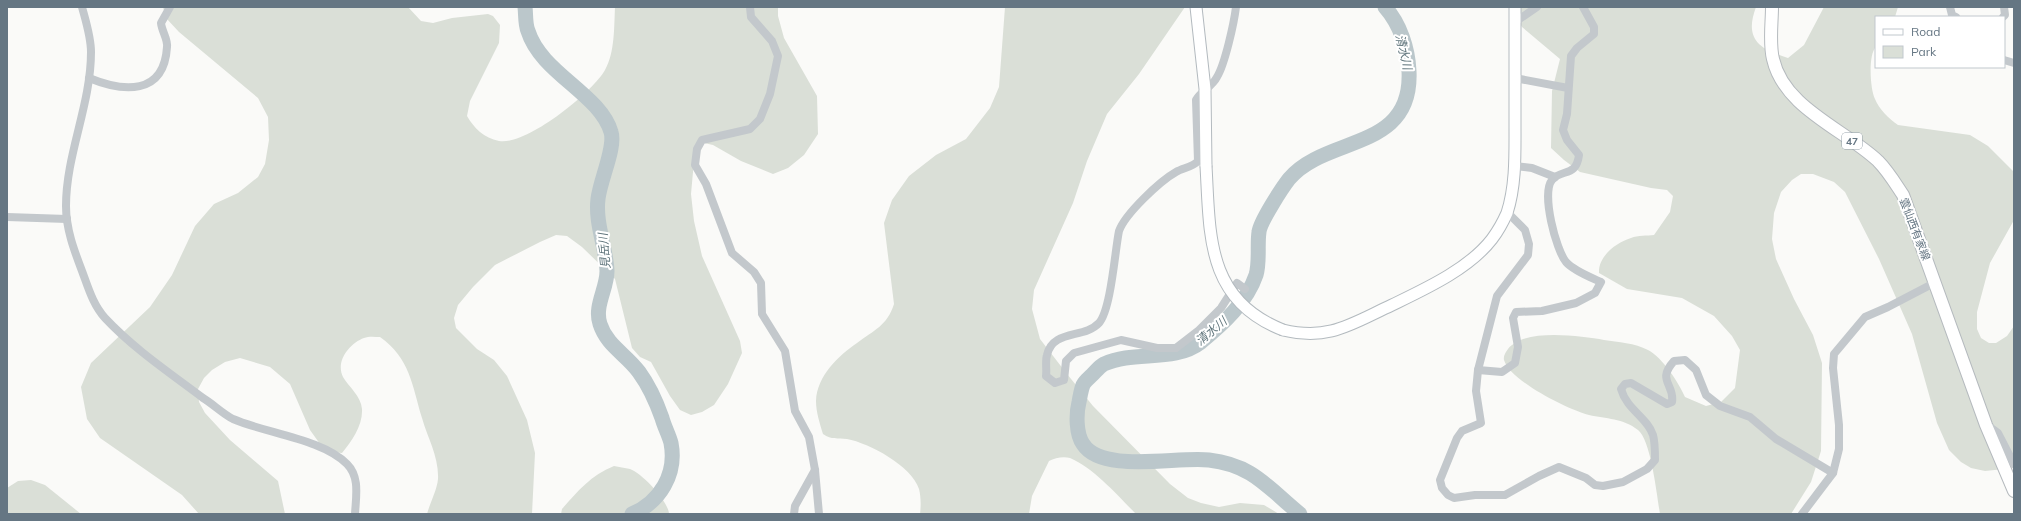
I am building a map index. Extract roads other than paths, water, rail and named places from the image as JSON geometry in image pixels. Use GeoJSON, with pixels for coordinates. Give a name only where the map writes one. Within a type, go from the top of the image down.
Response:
{"type":"FeatureCollection","features":[{"type":"Feature","properties":{"kind":"main road","name":"雲仙西有家線"},"geometry":{"type":"LineString","coordinates":[[1772,7],[1773,59],[1785,86],[1801,105],[1866,152],[1890,175],[1903,195],[1936,282],[1986,425],[2014,491]]}},
{"type":"Feature","properties":{"kind":"street"},"geometry":{"type":"LineString","coordinates":[[82,7],[89,32],[89,78],[69,173],[66,205],[67,219],[76,255],[93,299],[104,317],[165,370],[232,418],[328,451],[346,463],[355,473],[355,514]]}},
{"type":"Feature","properties":{"kind":"street"},"geometry":{"type":"LineString","coordinates":[[89,78],[105,85],[140,88],[156,78],[161,70],[167,48],[161,23],[170,7]]}},
{"type":"Feature","properties":{"kind":"street"},"geometry":{"type":"LineString","coordinates":[[750,7],[751,16],[772,41],[778,56],[770,94],[760,119],[750,129],[702,140],[697,149],[695,165],[706,184],[732,253],[754,272],[761,283],[762,314],[785,351],[795,411],[809,437],[815,470],[819,514]]}},
{"type":"Feature","properties":{"kind":"street"},"geometry":{"type":"LineString","coordinates":[[1196,7],[1205,89],[1206,166],[1210,233],[1218,268],[1224,281],[1244,306],[1269,325],[1300,334],[1335,332],[1412,295],[1465,265],[1481,252],[1500,227],[1507,212],[1515,166],[1515,7]]}},
{"type":"Feature","properties":{"kind":"street"},"geometry":{"type":"LineString","coordinates":[[1236,7],[1234,22],[1218,77],[1196,100],[1198,162],[1177,171],[1165,180],[1122,221],[1119,231],[1106,311],[1099,323],[1091,329],[1060,337],[1051,346],[1047,355],[1046,376],[1055,383],[1064,380],[1066,361],[1074,354],[1121,340],[1157,348],[1176,348],[1198,331],[1221,308],[1237,283],[1245,289]]}},
{"type":"Feature","properties":{"kind":"street"},"geometry":{"type":"LineString","coordinates":[[1515,22],[1537,7]]}},
{"type":"Feature","properties":{"kind":"street"},"geometry":{"type":"LineString","coordinates":[[1478,370],[1502,372],[1515,364],[1518,347],[1513,318],[1516,312],[1542,311],[1576,303],[1595,293],[1601,282],[1567,264],[1560,254],[1549,209],[1549,188],[1551,181],[1555,177],[1569,173],[1578,163],[1579,155],[1566,140],[1563,130],[1566,114],[1571,56],[1577,48],[1594,34],[1594,27],[1578,7]]}},
{"type":"Feature","properties":{"kind":"street"},"geometry":{"type":"LineString","coordinates":[[1583,7],[1587,18]]}},
{"type":"Feature","properties":{"kind":"street"},"geometry":{"type":"LineString","coordinates":[[1950,7],[1952,15],[1954,16]]}},
{"type":"Feature","properties":{"kind":"street"},"geometry":{"type":"LineString","coordinates":[[1515,78],[1568,88]]}},
{"type":"Feature","properties":{"kind":"street"},"geometry":{"type":"LineString","coordinates":[[1515,166],[1532,168],[1555,177]]}},
{"type":"Feature","properties":{"kind":"street"},"geometry":{"type":"LineString","coordinates":[[1507,212],[1525,230],[1529,244],[1528,255],[1520,268],[1497,296],[1478,370],[1476,391],[1481,423],[1462,431],[1457,438],[1440,480],[1442,488],[1448,495],[1454,498],[1475,495],[1505,495],[1539,476],[1559,467],[1586,478],[1594,485],[1603,486],[1623,482],[1647,469],[1655,460],[1653,435],[1647,424],[1624,400],[1620,389],[1625,384],[1631,383],[1667,404],[1672,402],[1673,396],[1666,379],[1667,369],[1674,361],[1685,360],[1696,370],[1706,395],[1720,406],[1750,417],[1776,439],[1833,473]]}},
{"type":"Feature","properties":{"kind":"street"},"geometry":{"type":"LineString","coordinates":[[7,217],[67,219]]}},
{"type":"Feature","properties":{"kind":"street"},"geometry":{"type":"LineString","coordinates":[[1802,514],[1833,473],[1839,449],[1839,425],[1833,368],[1834,354],[1865,316],[1888,307],[1936,282]]}},
{"type":"Feature","properties":{"kind":"street"},"geometry":{"type":"LineString","coordinates":[[1986,425],[1998,433],[2014,464]]}},
{"type":"Feature","properties":{"kind":"street"},"geometry":{"type":"LineString","coordinates":[[794,514],[795,506],[815,470]]}},
{"type":"Feature","properties":{"kind":"waterway","name":"見岳川"},"geometry":{"type":"LineString","coordinates":[[525,7],[527,28],[535,46],[545,59],[595,106],[605,118],[611,132],[612,138],[610,155],[599,191],[597,208],[607,271],[599,311],[600,324],[607,338],[634,366],[650,389],[670,440],[672,454],[669,476],[664,486],[651,502],[632,514]]}},
{"type":"Feature","properties":{"kind":"waterway","name":"清水川"},"geometry":{"type":"LineString","coordinates":[[1300,514],[1249,472],[1224,463],[1195,459],[1142,462],[1123,461],[1106,459],[1093,453],[1083,444],[1079,435],[1077,424],[1078,407],[1082,387],[1087,380],[1104,364],[1128,358],[1179,352],[1201,342],[1218,328],[1233,312],[1252,285],[1257,270],[1258,237],[1260,227],[1289,179],[1305,165],[1383,129],[1397,116],[1407,97],[1409,71],[1405,45],[1395,21],[1385,7]]}}]}
